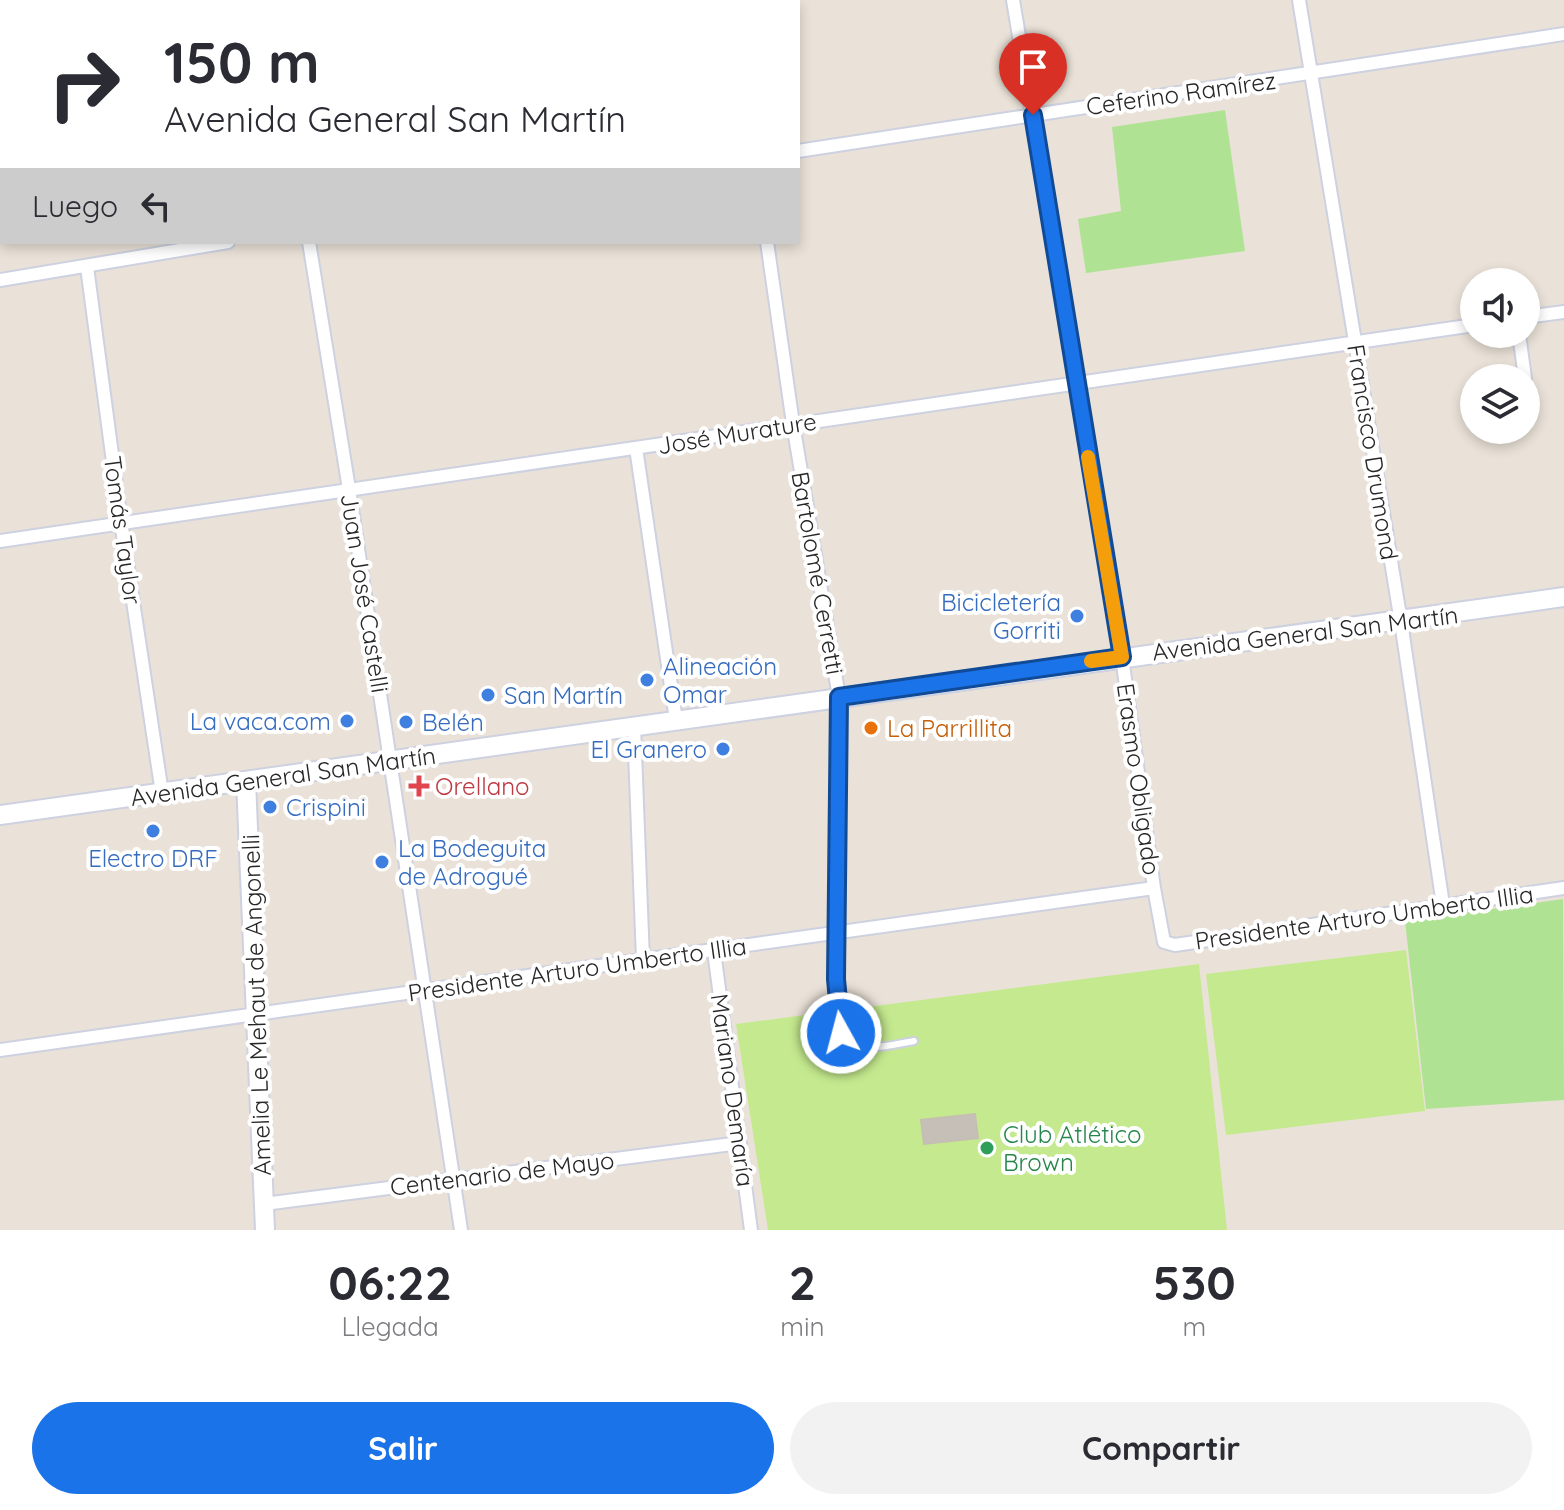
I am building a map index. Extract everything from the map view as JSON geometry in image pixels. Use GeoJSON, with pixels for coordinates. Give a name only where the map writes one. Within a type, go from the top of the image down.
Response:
{"type":"FeatureCollection","features":[{"type":"Feature","properties":{"kind":"main road","name":"Avenida General San Martín"},"geometry":{"type":"LineString","coordinates":[[0,815],[1564,597]]}},
{"type":"Feature","properties":{"kind":"main road","name":"Amelia Le Mehaut de Angonelli"},"geometry":{"type":"LineString","coordinates":[[246,781],[265,1230]]}},
{"type":"Feature","properties":{"kind":"street","name":"Erasmo Obligado"},"geometry":{"type":"LineString","coordinates":[[1013,0],[1122,657],[1164,942]]}},
{"type":"Feature","properties":{"kind":"street","name":"Francisco Drumond"},"geometry":{"type":"LineString","coordinates":[[1299,0],[1401,622],[1443,905]]}},
{"type":"Feature","properties":{"kind":"street","name":"Ceferino Ramírez"},"geometry":{"type":"LineString","coordinates":[[800,151],[1564,34]]}},
{"type":"Feature","properties":{"kind":"street"},"geometry":{"type":"LineString","coordinates":[[0,280],[217,244]]}},
{"type":"Feature","properties":{"kind":"street","name":"Juan José Castelli"},"geometry":{"type":"LineString","coordinates":[[309,244],[461,1230]]}},
{"type":"Feature","properties":{"kind":"street","name":"Bartolomé Cerretti"},"geometry":{"type":"LineString","coordinates":[[767,244],[793,424],[839,697],[836,1002]]}},
{"type":"Feature","properties":{"kind":"street","name":"Tomás Taylor"},"geometry":{"type":"LineString","coordinates":[[87,267],[162,793]]}},
{"type":"Feature","properties":{"kind":"street"},"geometry":{"type":"LineString","coordinates":[[1540,315],[1564,312]]}},
{"type":"Feature","properties":{"kind":"street","name":"José Murature"},"geometry":{"type":"LineString","coordinates":[[0,541],[1460,327]]}},
{"type":"Feature","properties":{"kind":"street"},"geometry":{"type":"LineString","coordinates":[[636,448],[676,720]]}},
{"type":"Feature","properties":{"kind":"street"},"geometry":{"type":"LineString","coordinates":[[634,726],[643,960]]}},
{"type":"Feature","properties":{"kind":"street","name":"Presidente Arturo Umberto Illia"},"geometry":{"type":"LineString","coordinates":[[0,1050],[1154,888]]}},
{"type":"Feature","properties":{"kind":"street","name":"Presidente Arturo Umberto Illia"},"geometry":{"type":"LineString","coordinates":[[1164,942],[1175,945],[1564,888]]}},
{"type":"Feature","properties":{"kind":"street","name":"Mariano Demaría"},"geometry":{"type":"LineString","coordinates":[[714,951],[751,1230]]}},
{"type":"Feature","properties":{"kind":"street","name":"Centenario de Mayo"},"geometry":{"type":"LineString","coordinates":[[264,1204],[740,1143]]}},
{"type":"Feature","properties":{"kind":"lane"},"geometry":{"type":"LineString","coordinates":[[836,1002],[841,1033],[856,1045],[869,1048],[914,1041]]}},
{"type":"Feature","properties":{"kind":"green space"},"geometry":{"type":"Polygon","coordinates":[[[1225,110],[1245,251],[1086,273],[1078,219],[1121,211],[1112,127],[1225,110]]]}},
{"type":"Feature","properties":{"kind":"green space"},"geometry":{"type":"Polygon","coordinates":[[[1563,899],[1564,1100],[1426,1109],[1405,921],[1563,899]]]}},
{"type":"Feature","properties":{"kind":"green space"},"geometry":{"type":"Polygon","coordinates":[[[1406,950],[1425,1111],[1226,1135],[1206,974],[1406,950]]]}},
{"type":"Feature","properties":{"kind":"green space","name":"Club Atlético Brown"},"geometry":{"type":"Polygon","coordinates":[[[1199,964],[1227,1230],[768,1230],[736,1024],[1199,964]]]}},
{"type":"Feature","properties":{"kind":"building"},"geometry":{"type":"Polygon","coordinates":[[[975,1114],[978,1138],[924,1144],[921,1120],[975,1114]]]}},
{"type":"Feature","properties":{"kind":"slow traffic"},"geometry":{"type":"LineString","coordinates":[[1088,457],[1122,657],[1091,661]]}},
{"type":"Feature","properties":{"kind":"place","name":"Bicicletería Gorriti"},"geometry":{"type":"Point","coordinates":[1077,616]}},
{"type":"Feature","properties":{"kind":"place","name":"Alineación Omar"},"geometry":{"type":"Point","coordinates":[647,680]}},
{"type":"Feature","properties":{"kind":"place","name":"San Martín"},"geometry":{"type":"Point","coordinates":[488,695]}},
{"type":"Feature","properties":{"kind":"place","name":"La vaca.com"},"geometry":{"type":"Point","coordinates":[347,721]}},
{"type":"Feature","properties":{"kind":"place","name":"Belén"},"geometry":{"type":"Point","coordinates":[406,722]}},
{"type":"Feature","properties":{"kind":"place","name":"La Parrillita"},"geometry":{"type":"Point","coordinates":[871,728]}},
{"type":"Feature","properties":{"kind":"place","name":"El Granero"},"geometry":{"type":"Point","coordinates":[723,749]}},
{"type":"Feature","properties":{"kind":"place","name":"Orellano"},"geometry":{"type":"Point","coordinates":[419,786]}},
{"type":"Feature","properties":{"kind":"place","name":"Crispini"},"geometry":{"type":"Point","coordinates":[270,807]}},
{"type":"Feature","properties":{"kind":"place","name":"Electro DRF"},"geometry":{"type":"Point","coordinates":[153,831]}},
{"type":"Feature","properties":{"kind":"place","name":"La Bodeguita de Adrogué"},"geometry":{"type":"Point","coordinates":[382,862]}},
{"type":"Feature","properties":{"kind":"place","name":"Club Atlético Brown"},"geometry":{"type":"Point","coordinates":[987,1148]}},
{"type":"Feature","properties":{"kind":"route"},"geometry":{"type":"LineString","coordinates":[[841,1033],[836,1002],[839,697],[1122,657],[1033,115]]}}]}
